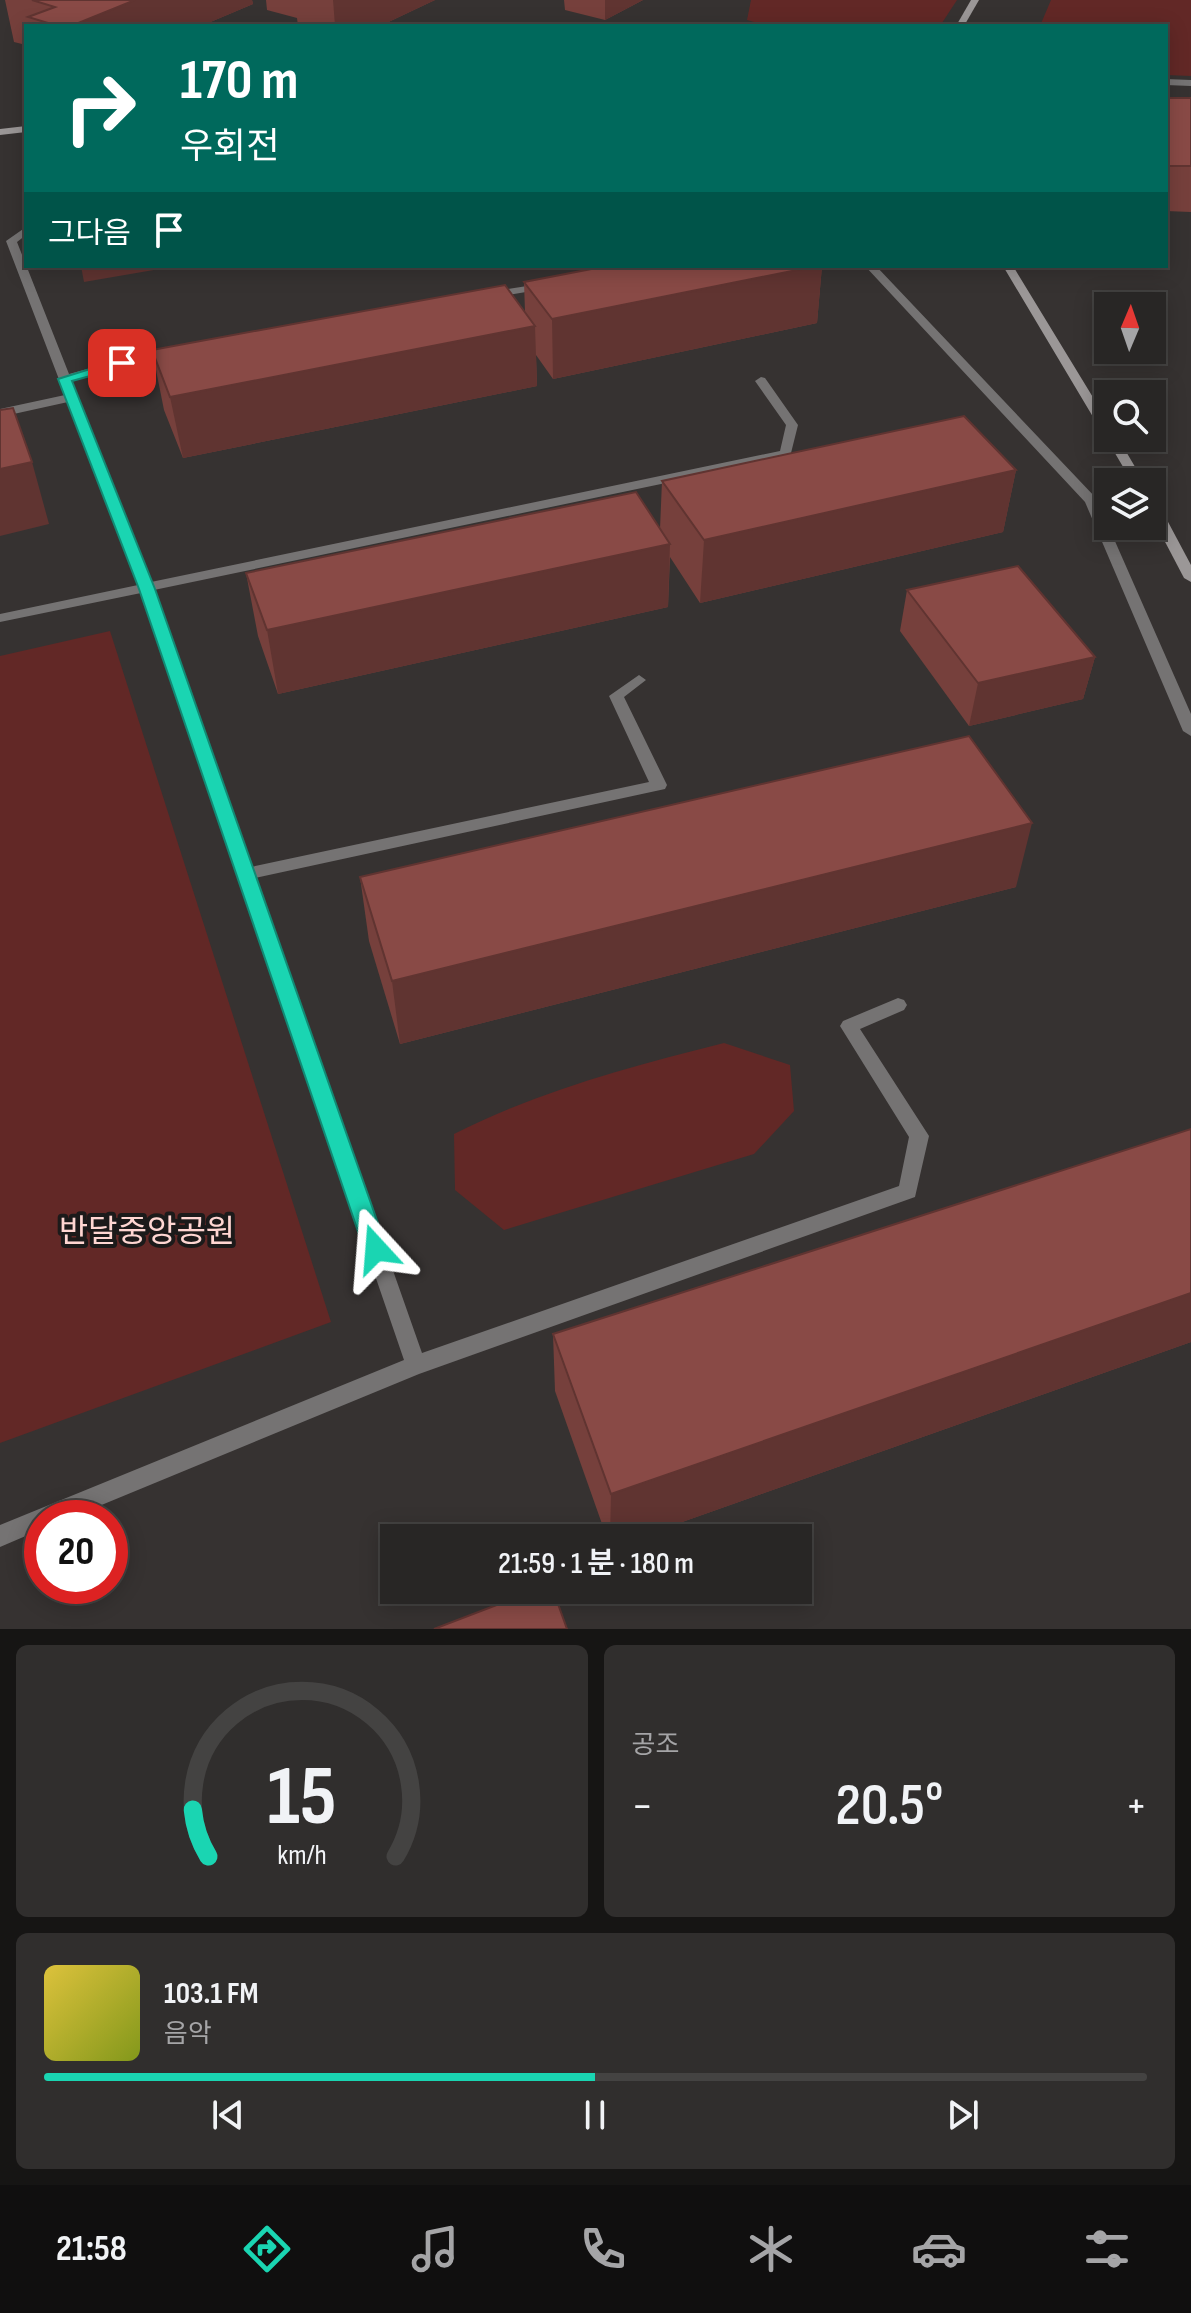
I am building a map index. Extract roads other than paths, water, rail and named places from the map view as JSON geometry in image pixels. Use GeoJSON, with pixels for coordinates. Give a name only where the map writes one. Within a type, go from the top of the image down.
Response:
{"type":"FeatureCollection","features":[{"type":"Feature","properties":{"kind":"street"},"geometry":{"type":"LineString","coordinates":[[961,24],[975,0]]}},
{"type":"Feature","properties":{"kind":"street"},"geometry":{"type":"LineString","coordinates":[[1168,82],[1191,83]]}},
{"type":"Feature","properties":{"kind":"street"},"geometry":{"type":"LineString","coordinates":[[0,132],[24,129]]}},
{"type":"Feature","properties":{"kind":"street"},"geometry":{"type":"LineString","coordinates":[[24,231],[11,241],[8,255],[65,379],[147,589],[416,1365]]}},
{"type":"Feature","properties":{"kind":"street"},"geometry":{"type":"LineString","coordinates":[[872,268],[1091,501],[1191,731]]}},
{"type":"Feature","properties":{"kind":"street"},"geometry":{"type":"LineString","coordinates":[[1009,268],[1094,409]]}},
{"type":"Feature","properties":{"kind":"street"},"geometry":{"type":"LineString","coordinates":[[473,298],[566,282]]}},
{"type":"Feature","properties":{"kind":"street"},"geometry":{"type":"LineString","coordinates":[[65,379],[179,347]]}},
{"type":"Feature","properties":{"kind":"street"},"geometry":{"type":"LineString","coordinates":[[0,618],[786,454],[792,425],[761,381]]}},
{"type":"Feature","properties":{"kind":"street"},"geometry":{"type":"LineString","coordinates":[[0,413],[72,397]]}},
{"type":"Feature","properties":{"kind":"street"},"geometry":{"type":"LineString","coordinates":[[1166,531],[1191,578]]}},
{"type":"Feature","properties":{"kind":"street"},"geometry":{"type":"LineString","coordinates":[[245,874],[659,785],[616,696],[639,680]]}},
{"type":"Feature","properties":{"kind":"street"},"geometry":{"type":"LineString","coordinates":[[86,1500],[416,1365],[908,1191],[919,1136],[849,1026],[898,1005]]}},
{"type":"Feature","properties":{"kind":"street"},"geometry":{"type":"LineString","coordinates":[[0,1536],[24,1526]]}},
{"type":"Feature","properties":{"kind":"park label","name":"반달중앙공원"},"geometry":{"type":"Point","coordinates":[147,1231]}}]}
